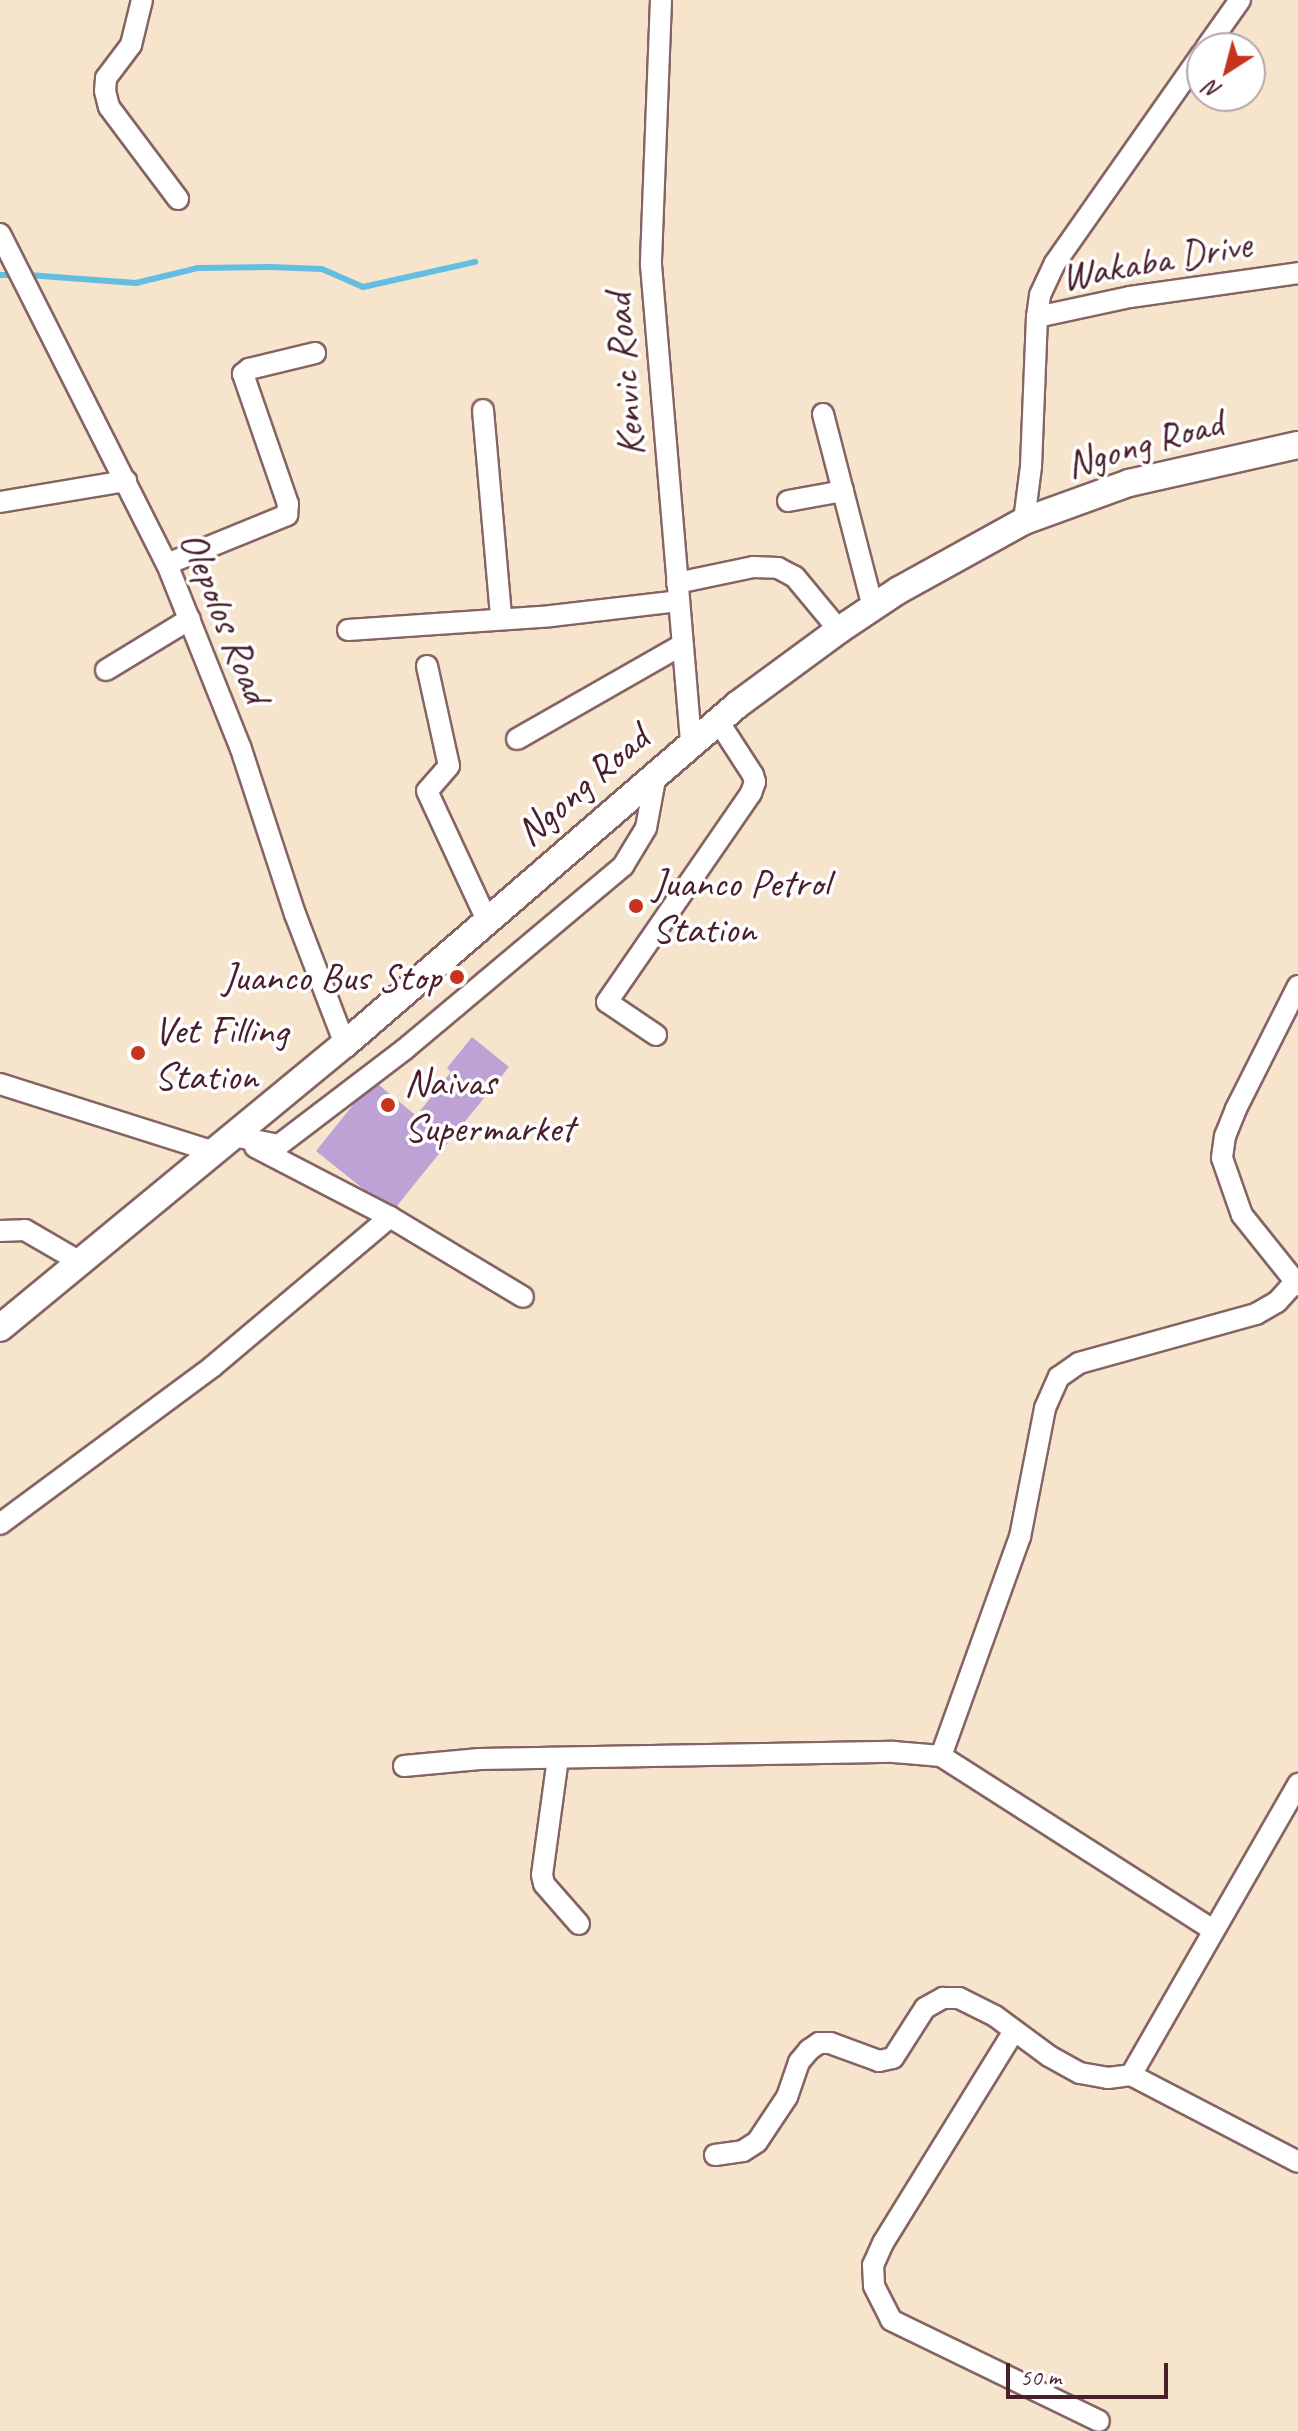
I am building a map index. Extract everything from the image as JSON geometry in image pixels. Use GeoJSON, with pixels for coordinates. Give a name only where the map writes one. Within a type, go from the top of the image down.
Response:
{"type":"FeatureCollection","features":[{"type":"Feature","properties":{"kind":"main road","name":"Ngong Road"},"geometry":{"type":"LineString","coordinates":[[0,1328],[345,1044],[718,721],[839,630],[873,607],[1024,521],[1129,483],[1298,445]]}},
{"type":"Feature","properties":{"kind":"street"},"geometry":{"type":"LineString","coordinates":[[142,0],[131,45],[106,78],[105,91],[109,107],[178,199]]}},
{"type":"Feature","properties":{"kind":"street","name":"Kenvic Road"},"geometry":{"type":"LineString","coordinates":[[661,0],[651,265],[691,744]]}},
{"type":"Feature","properties":{"kind":"street"},"geometry":{"type":"LineString","coordinates":[[1217,32],[1240,0]]}},
{"type":"Feature","properties":{"kind":"street"},"geometry":{"type":"LineString","coordinates":[[1037,317],[1040,295],[1055,263],[1186,77]]}},
{"type":"Feature","properties":{"kind":"street","name":"Olepolos Road"},"geometry":{"type":"LineString","coordinates":[[0,234],[167,564],[241,749],[295,914],[345,1044]]}},
{"type":"Feature","properties":{"kind":"street","name":"Wakaba Drive"},"geometry":{"type":"LineString","coordinates":[[1024,521],[1031,466],[1037,317],[1130,297],[1298,273]]}},
{"type":"Feature","properties":{"kind":"street"},"geometry":{"type":"LineString","coordinates":[[167,564],[287,515],[288,504],[243,374],[249,369],[315,353]]}},
{"type":"Feature","properties":{"kind":"street"},"geometry":{"type":"LineString","coordinates":[[483,410],[501,617]]}},
{"type":"Feature","properties":{"kind":"street"},"geometry":{"type":"LineString","coordinates":[[823,414],[873,607]]}},
{"type":"Feature","properties":{"kind":"street"},"geometry":{"type":"LineString","coordinates":[[0,502],[126,481]]}},
{"type":"Feature","properties":{"kind":"street"},"geometry":{"type":"LineString","coordinates":[[788,501],[843,491]]}},
{"type":"Feature","properties":{"kind":"street"},"geometry":{"type":"LineString","coordinates":[[348,630],[501,617],[551,616],[678,592],[753,567],[778,568],[795,577],[839,630]]}},
{"type":"Feature","properties":{"kind":"street"},"geometry":{"type":"LineString","coordinates":[[106,670],[190,619]]}},
{"type":"Feature","properties":{"kind":"street"},"geometry":{"type":"LineString","coordinates":[[517,739],[682,645]]}},
{"type":"Feature","properties":{"kind":"street"},"geometry":{"type":"LineString","coordinates":[[427,666],[449,766],[427,791],[487,920]]}},
{"type":"Feature","properties":{"kind":"street"},"geometry":{"type":"LineString","coordinates":[[656,1035],[607,1002],[751,793],[755,782],[753,775],[718,721]]}},
{"type":"Feature","properties":{"kind":"street"},"geometry":{"type":"LineString","coordinates":[[224,1144],[279,1145],[405,1049],[623,866],[646,828],[656,774]]}},
{"type":"Feature","properties":{"kind":"street"},"geometry":{"type":"LineString","coordinates":[[941,1756],[1020,1537],[1045,1408],[1059,1377],[1079,1363],[1256,1314],[1277,1302],[1297,1284],[1242,1215],[1222,1158],[1225,1136],[1236,1109],[1298,986]]}},
{"type":"Feature","properties":{"kind":"street"},"geometry":{"type":"LineString","coordinates":[[0,1084],[224,1144],[390,1217],[523,1297]]}},
{"type":"Feature","properties":{"kind":"street"},"geometry":{"type":"LineString","coordinates":[[0,1524],[212,1367],[390,1217]]}},
{"type":"Feature","properties":{"kind":"street"},"geometry":{"type":"LineString","coordinates":[[0,1231],[25,1230],[80,1262]]}},
{"type":"Feature","properties":{"kind":"street"},"geometry":{"type":"LineString","coordinates":[[404,1766],[480,1759],[894,1752],[941,1756],[1213,1930]]}},
{"type":"Feature","properties":{"kind":"street"},"geometry":{"type":"LineString","coordinates":[[558,1758],[542,1875],[544,1884],[579,1924]]}},
{"type":"Feature","properties":{"kind":"street"},"geometry":{"type":"LineString","coordinates":[[1131,2075],[1298,1784]]}},
{"type":"Feature","properties":{"kind":"street"},"geometry":{"type":"LineString","coordinates":[[715,2155],[743,2151],[757,2142],[787,2097],[799,2062],[819,2043],[879,2061],[893,2058],[925,2008],[943,1998],[959,1998],[1080,2073],[1108,2078],[1131,2075],[1298,2162]]}},
{"type":"Feature","properties":{"kind":"street"},"geometry":{"type":"LineString","coordinates":[[1014,2031],[883,2243],[873,2265],[874,2286],[891,2320],[1099,2421]]}},
{"type":"Feature","properties":{"kind":"building"},"geometry":{"type":"Polygon","coordinates":[[[472,1037],[509,1067],[392,1212],[316,1151],[373,1080],[425,1123],[429,1118],[420,1111],[451,1072],[447,1068],[472,1037]]]}},
{"type":"Feature","properties":{"kind":"waterway"},"geometry":{"type":"LineString","coordinates":[[28,275],[136,283],[198,268],[270,267],[322,269],[363,287],[475,262]]}},
{"type":"Feature","properties":{"kind":"waterway"},"geometry":{"type":"LineString","coordinates":[[0,275],[16,275]]}},
{"type":"Feature","properties":{"kind":"place","name":"Juanco Petrol Station"},"geometry":{"type":"Point","coordinates":[636,906]}},
{"type":"Feature","properties":{"kind":"place","name":"Juanco Bus Stop"},"geometry":{"type":"Point","coordinates":[457,977]}},
{"type":"Feature","properties":{"kind":"place","name":"Vet Filling Station"},"geometry":{"type":"Point","coordinates":[138,1053]}},
{"type":"Feature","properties":{"kind":"place","name":"Naivas Supermarket"},"geometry":{"type":"Point","coordinates":[388,1105]}}]}
